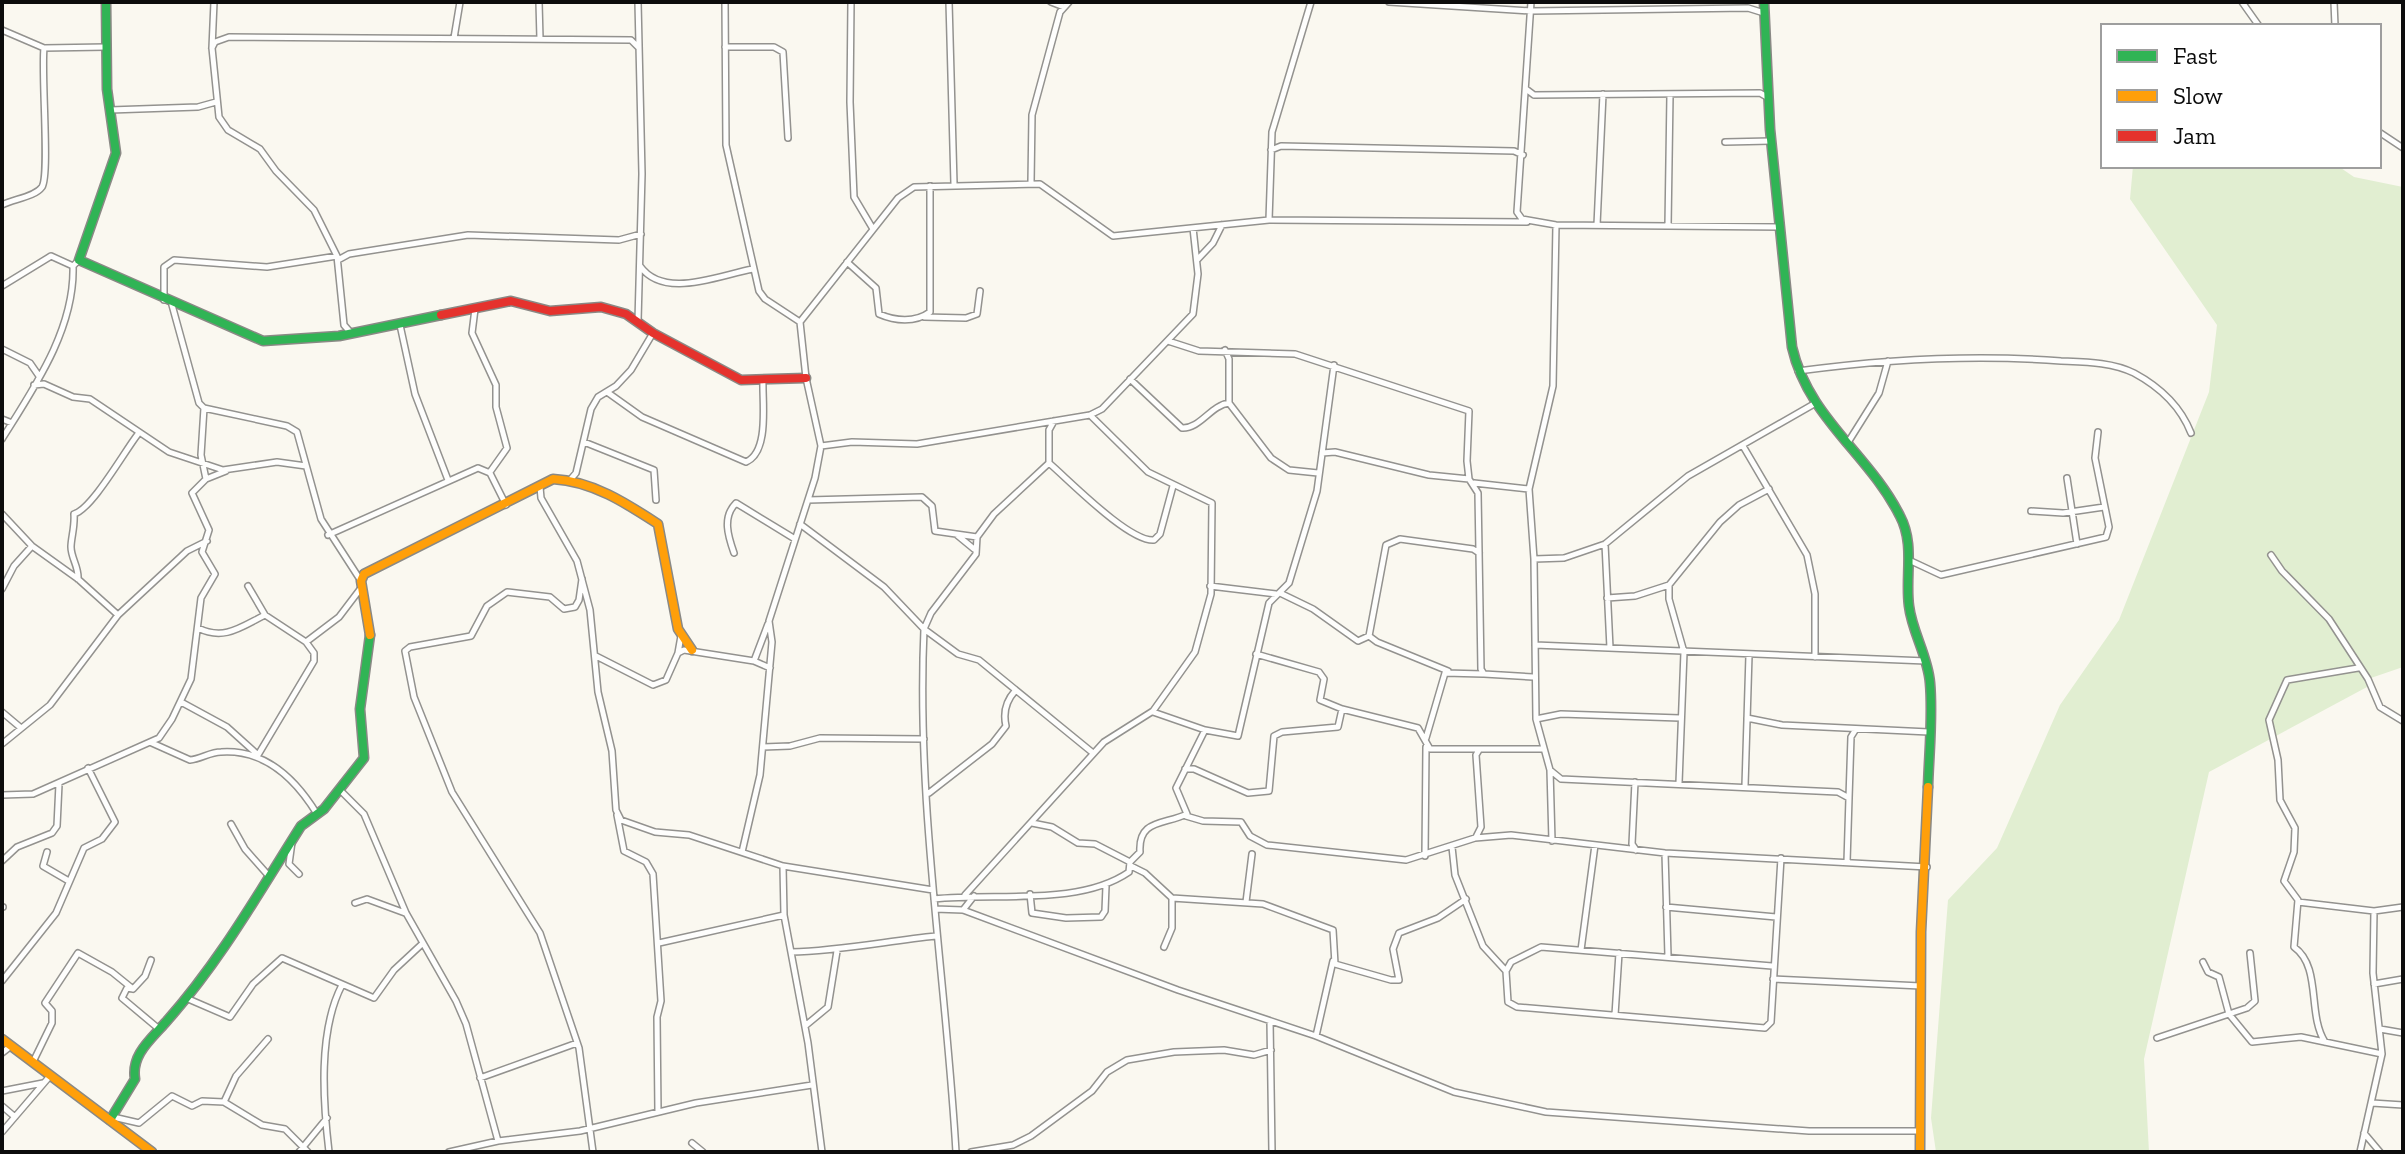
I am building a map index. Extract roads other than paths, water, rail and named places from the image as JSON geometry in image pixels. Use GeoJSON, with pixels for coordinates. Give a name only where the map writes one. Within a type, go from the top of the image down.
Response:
{"type":"FeatureCollection","features":[{"type":"Feature","properties":{"kind":"street"},"geometry":{"type":"LineString","coordinates":[[2,439],[56,344],[70,301],[76,263],[116,153],[110,110],[106,2]]}},
{"type":"Feature","properties":{"kind":"street"},"geometry":{"type":"LineString","coordinates":[[214,2],[212,48],[219,117],[228,130],[260,149],[276,171],[314,210],[337,258],[344,325],[339,336]]}},
{"type":"Feature","properties":{"kind":"street"},"geometry":{"type":"LineString","coordinates":[[454,38],[460,2]]}},
{"type":"Feature","properties":{"kind":"street"},"geometry":{"type":"LineString","coordinates":[[539,2],[540,39]]}},
{"type":"Feature","properties":{"kind":"street"},"geometry":{"type":"LineString","coordinates":[[638,2],[641,234],[638,322]]}},
{"type":"Feature","properties":{"kind":"street"},"geometry":{"type":"LineString","coordinates":[[725,2],[726,145],[753,269],[765,299],[800,322]]}},
{"type":"Feature","properties":{"kind":"street"},"geometry":{"type":"LineString","coordinates":[[851,2],[850,102],[854,197],[873,229]]}},
{"type":"Feature","properties":{"kind":"street"},"geometry":{"type":"LineString","coordinates":[[949,2],[955,185]]}},
{"type":"Feature","properties":{"kind":"street"},"geometry":{"type":"LineString","coordinates":[[1031,182],[1032,115],[1066,4],[1051,2]]}},
{"type":"Feature","properties":{"kind":"street"},"geometry":{"type":"LineString","coordinates":[[1269,220],[1271,150],[1282,91],[1311,2]]}},
{"type":"Feature","properties":{"kind":"street"},"geometry":{"type":"LineString","coordinates":[[1389,2],[1531,11],[1616,5],[1685,5],[1760,11]]}},
{"type":"Feature","properties":{"kind":"street"},"geometry":{"type":"LineString","coordinates":[[1508,221],[1517,212],[1523,155],[1531,2]]}},
{"type":"Feature","properties":{"kind":"street"},"geometry":{"type":"LineString","coordinates":[[1763,2],[1760,11],[1768,84],[1764,96],[1772,141],[1791,337],[1798,371],[1814,404],[1879,482],[1908,534],[1911,561],[1909,604],[1913,630],[1927,660],[1929,732],[1927,867],[1921,932],[1920,1152]]}},
{"type":"Feature","properties":{"kind":"street"},"geometry":{"type":"LineString","coordinates":[[2242,2],[2258,24]]}},
{"type":"Feature","properties":{"kind":"street"},"geometry":{"type":"LineString","coordinates":[[2334,2],[2335,24]]}},
{"type":"Feature","properties":{"kind":"street"},"geometry":{"type":"LineString","coordinates":[[2,30],[44,48],[106,47]]}},
{"type":"Feature","properties":{"kind":"street"},"geometry":{"type":"LineString","coordinates":[[212,48],[215,42],[229,37],[631,40],[638,35]]}},
{"type":"Feature","properties":{"kind":"street"},"geometry":{"type":"LineString","coordinates":[[631,40],[638,47]]}},
{"type":"Feature","properties":{"kind":"street"},"geometry":{"type":"LineString","coordinates":[[725,47],[774,47],[783,52],[788,138]]}},
{"type":"Feature","properties":{"kind":"street"},"geometry":{"type":"LineString","coordinates":[[2,205],[39,191],[46,179],[42,132],[45,114],[44,48]]}},
{"type":"Feature","properties":{"kind":"street"},"geometry":{"type":"LineString","coordinates":[[1526,89],[1534,95]]}},
{"type":"Feature","properties":{"kind":"street"},"geometry":{"type":"LineString","coordinates":[[1597,225],[1603,94]]}},
{"type":"Feature","properties":{"kind":"street"},"geometry":{"type":"LineString","coordinates":[[1526,101],[1534,95],[1764,96]]}},
{"type":"Feature","properties":{"kind":"street"},"geometry":{"type":"LineString","coordinates":[[1668,226],[1670,95]]}},
{"type":"Feature","properties":{"kind":"street"},"geometry":{"type":"LineString","coordinates":[[110,110],[198,107],[216,102]]}},
{"type":"Feature","properties":{"kind":"street"},"geometry":{"type":"LineString","coordinates":[[2381,133],[2403,148]]}},
{"type":"Feature","properties":{"kind":"street"},"geometry":{"type":"LineString","coordinates":[[1725,142],[1772,141]]}},
{"type":"Feature","properties":{"kind":"street"},"geometry":{"type":"LineString","coordinates":[[1271,150],[1281,146],[1514,151],[1523,155]]}},
{"type":"Feature","properties":{"kind":"street"},"geometry":{"type":"LineString","coordinates":[[754,661],[808,500],[821,446],[806,378],[800,322],[903,193],[914,187],[1031,182],[1049,188],[1113,236],[1269,220],[1780,227]]}},
{"type":"Feature","properties":{"kind":"street"},"geometry":{"type":"LineString","coordinates":[[923,317],[932,306],[930,186]]}},
{"type":"Feature","properties":{"kind":"street"},"geometry":{"type":"LineString","coordinates":[[1517,212],[1527,222]]}},
{"type":"Feature","properties":{"kind":"street"},"geometry":{"type":"LineString","coordinates":[[1196,261],[1213,243],[1222,225]]}},
{"type":"Feature","properties":{"kind":"street"},"geometry":{"type":"LineString","coordinates":[[1552,841],[1550,770],[1536,719],[1533,677],[1534,559],[1529,489],[1553,386],[1556,225]]}},
{"type":"Feature","properties":{"kind":"street"},"geometry":{"type":"LineString","coordinates":[[821,446],[852,442],[917,444],[1090,415],[1102,409],[1193,314],[1196,261],[1193,228]]}},
{"type":"Feature","properties":{"kind":"street"},"geometry":{"type":"LineString","coordinates":[[206,479],[202,462],[204,408],[195,395],[177,320],[168,303],[164,267],[174,260],[267,267],[468,235],[619,240],[641,234]]}},
{"type":"Feature","properties":{"kind":"street"},"geometry":{"type":"LineString","coordinates":[[2,286],[34,263],[51,256],[76,263],[263,341],[339,336],[511,301],[550,311],[601,307],[626,314],[653,333],[741,380],[806,378]]}},
{"type":"Feature","properties":{"kind":"street"},"geometry":{"type":"LineString","coordinates":[[847,262],[876,288],[879,314],[897,319],[966,318],[977,314],[980,291]]}},
{"type":"Feature","properties":{"kind":"street"},"geometry":{"type":"LineString","coordinates":[[639,265],[647,274],[676,285],[753,269]]}},
{"type":"Feature","properties":{"kind":"street"},"geometry":{"type":"LineString","coordinates":[[477,307],[472,314],[472,333],[496,385],[496,407],[507,448],[490,473]]}},
{"type":"Feature","properties":{"kind":"street"},"geometry":{"type":"LineString","coordinates":[[177,320],[184,309]]}},
{"type":"Feature","properties":{"kind":"street"},"geometry":{"type":"LineString","coordinates":[[344,325],[352,333]]}},
{"type":"Feature","properties":{"kind":"street"},"geometry":{"type":"LineString","coordinates":[[400,325],[415,394],[448,480]]}},
{"type":"Feature","properties":{"kind":"street"},"geometry":{"type":"LineString","coordinates":[[575,479],[591,409],[598,397],[631,370],[653,333]]}},
{"type":"Feature","properties":{"kind":"street"},"geometry":{"type":"LineString","coordinates":[[1168,341],[1199,351],[1295,354],[1469,411],[1471,481],[1479,540],[1480,662],[1484,674]]}},
{"type":"Feature","properties":{"kind":"street"},"geometry":{"type":"LineString","coordinates":[[2,349],[30,363],[39,376]]}},
{"type":"Feature","properties":{"kind":"street"},"geometry":{"type":"LineString","coordinates":[[1225,350],[1229,359],[1229,403],[1279,466],[1318,473]]}},
{"type":"Feature","properties":{"kind":"street"},"geometry":{"type":"LineString","coordinates":[[1798,371],[1888,361],[1976,356],[2114,366],[2163,391],[2181,411],[2191,433]]}},
{"type":"Feature","properties":{"kind":"street"},"geometry":{"type":"LineString","coordinates":[[1847,444],[1879,393],[1888,361]]}},
{"type":"Feature","properties":{"kind":"street"},"geometry":{"type":"LineString","coordinates":[[1153,711],[1205,730],[1238,736],[1269,603],[1289,583],[1317,491],[1334,365]]}},
{"type":"Feature","properties":{"kind":"street"},"geometry":{"type":"LineString","coordinates":[[1130,379],[1182,428],[1192,427],[1218,407],[1229,403]]}},
{"type":"Feature","properties":{"kind":"street"},"geometry":{"type":"LineString","coordinates":[[607,392],[642,417],[746,462],[753,459],[760,447],[763,380]]}},
{"type":"Feature","properties":{"kind":"street"},"geometry":{"type":"LineString","coordinates":[[34,385],[44,384],[73,397],[90,399],[169,452],[226,471]]}},
{"type":"Feature","properties":{"kind":"street"},"geometry":{"type":"LineString","coordinates":[[1534,559],[1564,558],[1605,544],[1674,485],[1814,404]]}},
{"type":"Feature","properties":{"kind":"street"},"geometry":{"type":"LineString","coordinates":[[111,1118],[135,1079],[133,1066],[159,1029],[220,956],[301,826],[340,790],[364,758],[360,709],[371,630],[361,584],[328,535],[297,432],[287,426],[204,408]]}},
{"type":"Feature","properties":{"kind":"street"},"geometry":{"type":"LineString","coordinates":[[965,895],[1104,742],[1153,711],[1200,643],[1210,586],[1214,507],[1202,496],[1173,486],[1140,466],[1090,415]]}},
{"type":"Feature","properties":{"kind":"street"},"geometry":{"type":"LineString","coordinates":[[2,419],[12,423]]}},
{"type":"Feature","properties":{"kind":"street"},"geometry":{"type":"LineString","coordinates":[[956,1152],[951,1062],[936,936],[924,739],[924,629],[931,613],[976,554],[977,537],[1005,501],[1049,463],[1049,430],[1054,421]]}},
{"type":"Feature","properties":{"kind":"street"},"geometry":{"type":"LineString","coordinates":[[1911,561],[1941,575],[2108,534],[2095,458],[2098,432]]}},
{"type":"Feature","properties":{"kind":"street"},"geometry":{"type":"LineString","coordinates":[[78,579],[79,569],[71,547],[75,535],[74,514],[83,512],[103,487],[114,464],[138,434]]}},
{"type":"Feature","properties":{"kind":"street"},"geometry":{"type":"LineString","coordinates":[[584,442],[654,470],[656,500]]}},
{"type":"Feature","properties":{"kind":"street"},"geometry":{"type":"LineString","coordinates":[[1743,446],[1807,555],[1813,572],[1815,657]]}},
{"type":"Feature","properties":{"kind":"street"},"geometry":{"type":"LineString","coordinates":[[1322,453],[1335,452],[1429,475],[1529,489]]}},
{"type":"Feature","properties":{"kind":"street"},"geometry":{"type":"LineString","coordinates":[[2,795],[33,794],[152,743],[181,702],[191,679],[201,598],[215,574],[202,552],[209,530],[192,493],[206,479],[226,471],[277,462],[306,466]]}},
{"type":"Feature","properties":{"kind":"street"},"geometry":{"type":"LineString","coordinates":[[1049,463],[1130,532],[1148,541],[1158,538],[1173,486]]}},
{"type":"Feature","properties":{"kind":"street"},"geometry":{"type":"LineString","coordinates":[[328,535],[478,468],[490,473],[506,505]]}},
{"type":"Feature","properties":{"kind":"street"},"geometry":{"type":"LineString","coordinates":[[2067,478],[2077,544]]}},
{"type":"Feature","properties":{"kind":"street"},"geometry":{"type":"LineString","coordinates":[[306,642],[339,617],[361,584],[364,574],[530,494],[553,479],[575,479],[627,503],[658,524],[681,636],[678,653],[666,680],[658,685],[595,656]]}},
{"type":"Feature","properties":{"kind":"street"},"geometry":{"type":"LineString","coordinates":[[540,486],[541,498],[572,548],[593,626],[598,692],[612,751],[617,814],[624,851],[646,862],[653,874],[659,943],[658,1112]]}},
{"type":"Feature","properties":{"kind":"street"},"geometry":{"type":"LineString","coordinates":[[1607,598],[1635,596],[1669,585],[1720,522],[1739,505],[1769,489]]}},
{"type":"Feature","properties":{"kind":"street"},"geometry":{"type":"LineString","coordinates":[[530,494],[541,498]]}},
{"type":"Feature","properties":{"kind":"street"},"geometry":{"type":"LineString","coordinates":[[808,500],[922,497],[932,506],[935,531],[977,537]]}},
{"type":"Feature","properties":{"kind":"street"},"geometry":{"type":"LineString","coordinates":[[734,553],[727,529],[729,512],[736,503],[795,539]]}},
{"type":"Feature","properties":{"kind":"street"},"geometry":{"type":"LineString","coordinates":[[2031,511],[2070,512],[2104,507]]}},
{"type":"Feature","properties":{"kind":"street"},"geometry":{"type":"LineString","coordinates":[[2,514],[32,546],[78,579],[118,615]]}},
{"type":"Feature","properties":{"kind":"street"},"geometry":{"type":"LineString","coordinates":[[800,524],[884,587],[924,629],[958,654],[976,658],[1093,753]]}},
{"type":"Feature","properties":{"kind":"street"},"geometry":{"type":"LineString","coordinates":[[957,534],[974,549]]}},
{"type":"Feature","properties":{"kind":"street"},"geometry":{"type":"LineString","coordinates":[[1369,636],[1378,580],[1389,542],[1400,539],[1473,549],[1479,553]]}},
{"type":"Feature","properties":{"kind":"street"},"geometry":{"type":"LineString","coordinates":[[1473,549],[1479,540]]}},
{"type":"Feature","properties":{"kind":"street"},"geometry":{"type":"LineString","coordinates":[[2,744],[50,705],[118,615],[187,551],[208,541]]}},
{"type":"Feature","properties":{"kind":"street"},"geometry":{"type":"LineString","coordinates":[[1605,544],[1611,648]]}},
{"type":"Feature","properties":{"kind":"street"},"geometry":{"type":"LineString","coordinates":[[2,589],[14,566],[32,546]]}},
{"type":"Feature","properties":{"kind":"street"},"geometry":{"type":"LineString","coordinates":[[2271,555],[2282,571],[2329,619],[2368,679],[2380,707],[2403,721]]}},
{"type":"Feature","properties":{"kind":"street"},"geometry":{"type":"LineString","coordinates":[[582,579],[575,607],[564,609],[550,597],[507,592],[487,606],[471,636],[410,647],[405,651],[414,697],[452,792],[540,933],[577,1043],[588,1097],[588,1130],[593,1152]]}},
{"type":"Feature","properties":{"kind":"street"},"geometry":{"type":"LineString","coordinates":[[1669,585],[1669,599],[1684,652],[1679,783]]}},
{"type":"Feature","properties":{"kind":"street"},"geometry":{"type":"LineString","coordinates":[[248,586],[265,615],[313,649],[314,661],[258,755]]}},
{"type":"Feature","properties":{"kind":"street"},"geometry":{"type":"LineString","coordinates":[[1210,586],[1279,594],[1313,609],[1358,641],[1369,636]]}},
{"type":"Feature","properties":{"kind":"street"},"geometry":{"type":"LineString","coordinates":[[198,628],[216,636],[226,635],[265,615]]}},
{"type":"Feature","properties":{"kind":"street"},"geometry":{"type":"LineString","coordinates":[[742,852],[763,747],[770,668],[769,621]]}},
{"type":"Feature","properties":{"kind":"street"},"geometry":{"type":"LineString","coordinates":[[681,636],[692,650]]}},
{"type":"Feature","properties":{"kind":"street"},"geometry":{"type":"LineString","coordinates":[[1369,636],[1448,671],[1533,677]]}},
{"type":"Feature","properties":{"kind":"street"},"geometry":{"type":"LineString","coordinates":[[1675,651],[1680,644]]}},
{"type":"Feature","properties":{"kind":"street"},"geometry":{"type":"LineString","coordinates":[[1535,645],[1927,660]]}},
{"type":"Feature","properties":{"kind":"street"},"geometry":{"type":"LineString","coordinates":[[678,653],[692,650],[754,661],[770,668]]}},
{"type":"Feature","properties":{"kind":"street"},"geometry":{"type":"LineString","coordinates":[[1256,654],[1319,672],[1324,679],[1320,700],[1342,709],[1418,728],[1426,738]]}},
{"type":"Feature","properties":{"kind":"street"},"geometry":{"type":"LineString","coordinates":[[1745,786],[1749,655]]}},
{"type":"Feature","properties":{"kind":"street"},"geometry":{"type":"LineString","coordinates":[[2325,1042],[2318,1032],[2306,958],[2294,947],[2298,902],[2296,894],[2284,884],[2294,852],[2295,828],[2278,791],[2278,760],[2269,713],[2291,678],[2358,668]]}},
{"type":"Feature","properties":{"kind":"street"},"geometry":{"type":"LineString","coordinates":[[1425,856],[1426,738],[1442,680],[1448,671]]}},
{"type":"Feature","properties":{"kind":"street"},"geometry":{"type":"LineString","coordinates":[[929,793],[941,787],[999,736],[1006,726],[1004,716],[1008,698],[1015,691]]}},
{"type":"Feature","properties":{"kind":"street"},"geometry":{"type":"LineString","coordinates":[[181,702],[227,727],[301,790],[317,814]]}},
{"type":"Feature","properties":{"kind":"street"},"geometry":{"type":"LineString","coordinates":[[1184,770],[1194,769],[1248,793],[1269,791],[1274,736],[1282,732],[1338,727],[1342,709]]}},
{"type":"Feature","properties":{"kind":"street"},"geometry":{"type":"LineString","coordinates":[[2,712],[21,728]]}},
{"type":"Feature","properties":{"kind":"street"},"geometry":{"type":"LineString","coordinates":[[1536,719],[1561,714],[1680,718]]}},
{"type":"Feature","properties":{"kind":"street"},"geometry":{"type":"LineString","coordinates":[[1747,718],[1755,722],[1929,732]]}},
{"type":"Feature","properties":{"kind":"street"},"geometry":{"type":"LineString","coordinates":[[1746,726],[1755,722]]}},
{"type":"Feature","properties":{"kind":"street"},"geometry":{"type":"LineString","coordinates":[[1846,728],[1851,737],[1847,862]]}},
{"type":"Feature","properties":{"kind":"street"},"geometry":{"type":"LineString","coordinates":[[1851,737],[1857,729]]}},
{"type":"Feature","properties":{"kind":"street"},"geometry":{"type":"LineString","coordinates":[[1185,816],[1188,812],[1176,788],[1205,730]]}},
{"type":"Feature","properties":{"kind":"street"},"geometry":{"type":"LineString","coordinates":[[763,747],[790,746],[820,738],[924,739]]}},
{"type":"Feature","properties":{"kind":"street"},"geometry":{"type":"LineString","coordinates":[[152,743],[190,760],[217,752],[258,755]]}},
{"type":"Feature","properties":{"kind":"street"},"geometry":{"type":"LineString","coordinates":[[1426,747],[1544,749]]}},
{"type":"Feature","properties":{"kind":"street"},"geometry":{"type":"LineString","coordinates":[[1479,749],[1476,755],[1481,827],[1487,836]]}},
{"type":"Feature","properties":{"kind":"street"},"geometry":{"type":"LineString","coordinates":[[2,981],[56,913],[67,880],[84,848],[102,839],[115,822],[88,768]]}},
{"type":"Feature","properties":{"kind":"street"},"geometry":{"type":"LineString","coordinates":[[1550,770],[1561,779],[1838,792],[1849,798]]}},
{"type":"Feature","properties":{"kind":"street"},"geometry":{"type":"LineString","coordinates":[[1635,782],[1632,844],[1636,850]]}},
{"type":"Feature","properties":{"kind":"street"},"geometry":{"type":"LineString","coordinates":[[2,861],[17,847],[54,831],[61,810],[59,783]]}},
{"type":"Feature","properties":{"kind":"street"},"geometry":{"type":"LineString","coordinates":[[340,790],[364,814],[406,913],[466,1024],[501,1152]]}},
{"type":"Feature","properties":{"kind":"street"},"geometry":{"type":"LineString","coordinates":[[617,814],[647,830],[689,835],[783,866],[934,890]]}},
{"type":"Feature","properties":{"kind":"street"},"geometry":{"type":"LineString","coordinates":[[934,899],[965,895],[1081,893],[1106,886],[1129,872],[1140,852],[1139,836],[1144,830],[1185,816],[1203,821],[1241,822],[1256,841],[1279,847],[1406,860],[1487,836],[1665,853],[1927,867]]}},
{"type":"Feature","properties":{"kind":"street"},"geometry":{"type":"LineString","coordinates":[[1032,823],[1052,827],[1078,843],[1095,844],[1145,873],[1172,898],[1246,902],[1333,930],[1333,961],[1316,1036]]}},
{"type":"Feature","properties":{"kind":"street"},"geometry":{"type":"LineString","coordinates":[[231,824],[245,849],[268,875]]}},
{"type":"Feature","properties":{"kind":"street"},"geometry":{"type":"LineString","coordinates":[[1475,838],[1481,827]]}},
{"type":"Feature","properties":{"kind":"street"},"geometry":{"type":"LineString","coordinates":[[292,841],[289,864],[299,874]]}},
{"type":"Feature","properties":{"kind":"street"},"geometry":{"type":"LineString","coordinates":[[1585,951],[1595,845]]}},
{"type":"Feature","properties":{"kind":"street"},"geometry":{"type":"LineString","coordinates":[[1453,846],[1451,863],[1483,946],[1506,971]]}},
{"type":"Feature","properties":{"kind":"street"},"geometry":{"type":"LineString","coordinates":[[47,852],[43,866],[67,880]]}},
{"type":"Feature","properties":{"kind":"street"},"geometry":{"type":"LineString","coordinates":[[1665,853],[1668,956]]}},
{"type":"Feature","properties":{"kind":"street"},"geometry":{"type":"LineString","coordinates":[[1246,902],[1252,854]]}},
{"type":"Feature","properties":{"kind":"street"},"geometry":{"type":"LineString","coordinates":[[1772,966],[1534,948],[1511,962],[1506,971],[1508,1002],[1512,1005],[1765,1028],[1771,1022],[1772,966],[1781,858]]}},
{"type":"Feature","properties":{"kind":"street"},"geometry":{"type":"LineString","coordinates":[[783,866],[784,915],[805,1026],[822,1152]]}},
{"type":"Feature","properties":{"kind":"street"},"geometry":{"type":"LineString","coordinates":[[1030,894],[1032,913],[1066,918],[1101,917],[1105,911],[1106,886]]}},
{"type":"Feature","properties":{"kind":"street"},"geometry":{"type":"LineString","coordinates":[[963,910],[974,896]]}},
{"type":"Feature","properties":{"kind":"street"},"geometry":{"type":"LineString","coordinates":[[1164,947],[1172,928],[1172,898]]}},
{"type":"Feature","properties":{"kind":"street"},"geometry":{"type":"LineString","coordinates":[[355,903],[367,899],[406,913]]}},
{"type":"Feature","properties":{"kind":"street"},"geometry":{"type":"LineString","coordinates":[[1333,961],[1385,979],[1399,980],[1395,937],[1438,918],[1466,899]]}},
{"type":"Feature","properties":{"kind":"street"},"geometry":{"type":"LineString","coordinates":[[2298,902],[2374,911],[2403,907]]}},
{"type":"Feature","properties":{"kind":"street"},"geometry":{"type":"LineString","coordinates":[[1666,907],[1776,917]]}},
{"type":"Feature","properties":{"kind":"street"},"geometry":{"type":"LineString","coordinates":[[935,909],[963,910],[1316,1036],[1454,1092],[1546,1112],[1809,1131],[1920,1131]]}},
{"type":"Feature","properties":{"kind":"street"},"geometry":{"type":"LineString","coordinates":[[2360,1152],[2382,1054],[2374,984],[2374,911]]}},
{"type":"Feature","properties":{"kind":"street"},"geometry":{"type":"LineString","coordinates":[[659,943],[784,915]]}},
{"type":"Feature","properties":{"kind":"street"},"geometry":{"type":"LineString","coordinates":[[791,952],[837,951],[860,943],[936,936]]}},
{"type":"Feature","properties":{"kind":"street"},"geometry":{"type":"LineString","coordinates":[[185,998],[230,1017],[253,984],[282,958],[374,998],[394,970],[423,944]]}},
{"type":"Feature","properties":{"kind":"street"},"geometry":{"type":"LineString","coordinates":[[805,1026],[828,1007],[837,951]]}},
{"type":"Feature","properties":{"kind":"street"},"geometry":{"type":"LineString","coordinates":[[33,1062],[52,1023],[52,1011],[45,1003],[78,953],[129,982],[133,989]]}},
{"type":"Feature","properties":{"kind":"street"},"geometry":{"type":"LineString","coordinates":[[1615,1015],[1619,953]]}},
{"type":"Feature","properties":{"kind":"street"},"geometry":{"type":"LineString","coordinates":[[2157,1038],[2252,1005],[2255,1001],[2250,953]]}},
{"type":"Feature","properties":{"kind":"street"},"geometry":{"type":"LineString","coordinates":[[133,989],[145,976],[151,960]]}},
{"type":"Feature","properties":{"kind":"street"},"geometry":{"type":"LineString","coordinates":[[1498,961],[1511,962]]}},
{"type":"Feature","properties":{"kind":"street"},"geometry":{"type":"LineString","coordinates":[[2203,962],[2208,972],[2219,977],[2229,1014],[2252,1042],[2301,1037],[2382,1054]]}},
{"type":"Feature","properties":{"kind":"street"},"geometry":{"type":"LineString","coordinates":[[1773,979],[1921,986]]}},
{"type":"Feature","properties":{"kind":"street"},"geometry":{"type":"LineString","coordinates":[[2374,984],[2403,979]]}},
{"type":"Feature","properties":{"kind":"street"},"geometry":{"type":"LineString","coordinates":[[329,1152],[327,1040],[332,1004],[342,985]]}},
{"type":"Feature","properties":{"kind":"street"},"geometry":{"type":"LineString","coordinates":[[133,989],[127,988],[122,998],[159,1029]]}},
{"type":"Feature","properties":{"kind":"street"},"geometry":{"type":"LineString","coordinates":[[1270,1021],[1272,1152]]}},
{"type":"Feature","properties":{"kind":"street"},"geometry":{"type":"LineString","coordinates":[[2380,1029],[2403,1033]]}},
{"type":"Feature","properties":{"kind":"street"},"geometry":{"type":"LineString","coordinates":[[2,1039],[33,1062],[47,1079],[111,1118],[146,1150]]}},
{"type":"Feature","properties":{"kind":"street"},"geometry":{"type":"LineString","coordinates":[[224,1102],[236,1076],[268,1039]]}},
{"type":"Feature","properties":{"kind":"street"},"geometry":{"type":"LineString","coordinates":[[480,1078],[555,1048],[577,1043]]}},
{"type":"Feature","properties":{"kind":"street"},"geometry":{"type":"LineString","coordinates":[[2,1053],[11,1046]]}},
{"type":"Feature","properties":{"kind":"street"},"geometry":{"type":"LineString","coordinates":[[971,1152],[1013,1145],[1031,1136],[1092,1091],[1107,1072],[1127,1060],[1174,1052],[1215,1050],[1254,1055],[1271,1050]]}},
{"type":"Feature","properties":{"kind":"street"},"geometry":{"type":"LineString","coordinates":[[2,1091],[47,1079]]}},
{"type":"Feature","properties":{"kind":"street"},"geometry":{"type":"LineString","coordinates":[[2,1132],[47,1079]]}},
{"type":"Feature","properties":{"kind":"street"},"geometry":{"type":"LineString","coordinates":[[449,1152],[588,1130],[658,1112],[784,1087],[812,1085]]}},
{"type":"Feature","properties":{"kind":"street"},"geometry":{"type":"LineString","coordinates":[[111,1118],[139,1123],[172,1096],[192,1106],[202,1101],[224,1102],[262,1125],[285,1129],[303,1151],[327,1117]]}},
{"type":"Feature","properties":{"kind":"street"},"geometry":{"type":"LineString","coordinates":[[2372,1103],[2403,1105]]}},
{"type":"Feature","properties":{"kind":"street"},"geometry":{"type":"LineString","coordinates":[[2,1106],[15,1117]]}},
{"type":"Feature","properties":{"kind":"street"},"geometry":{"type":"LineString","coordinates":[[2364,1133],[2380,1152]]}},
{"type":"Feature","properties":{"kind":"street"},"geometry":{"type":"LineString","coordinates":[[692,1143],[703,1152]]}}]}
